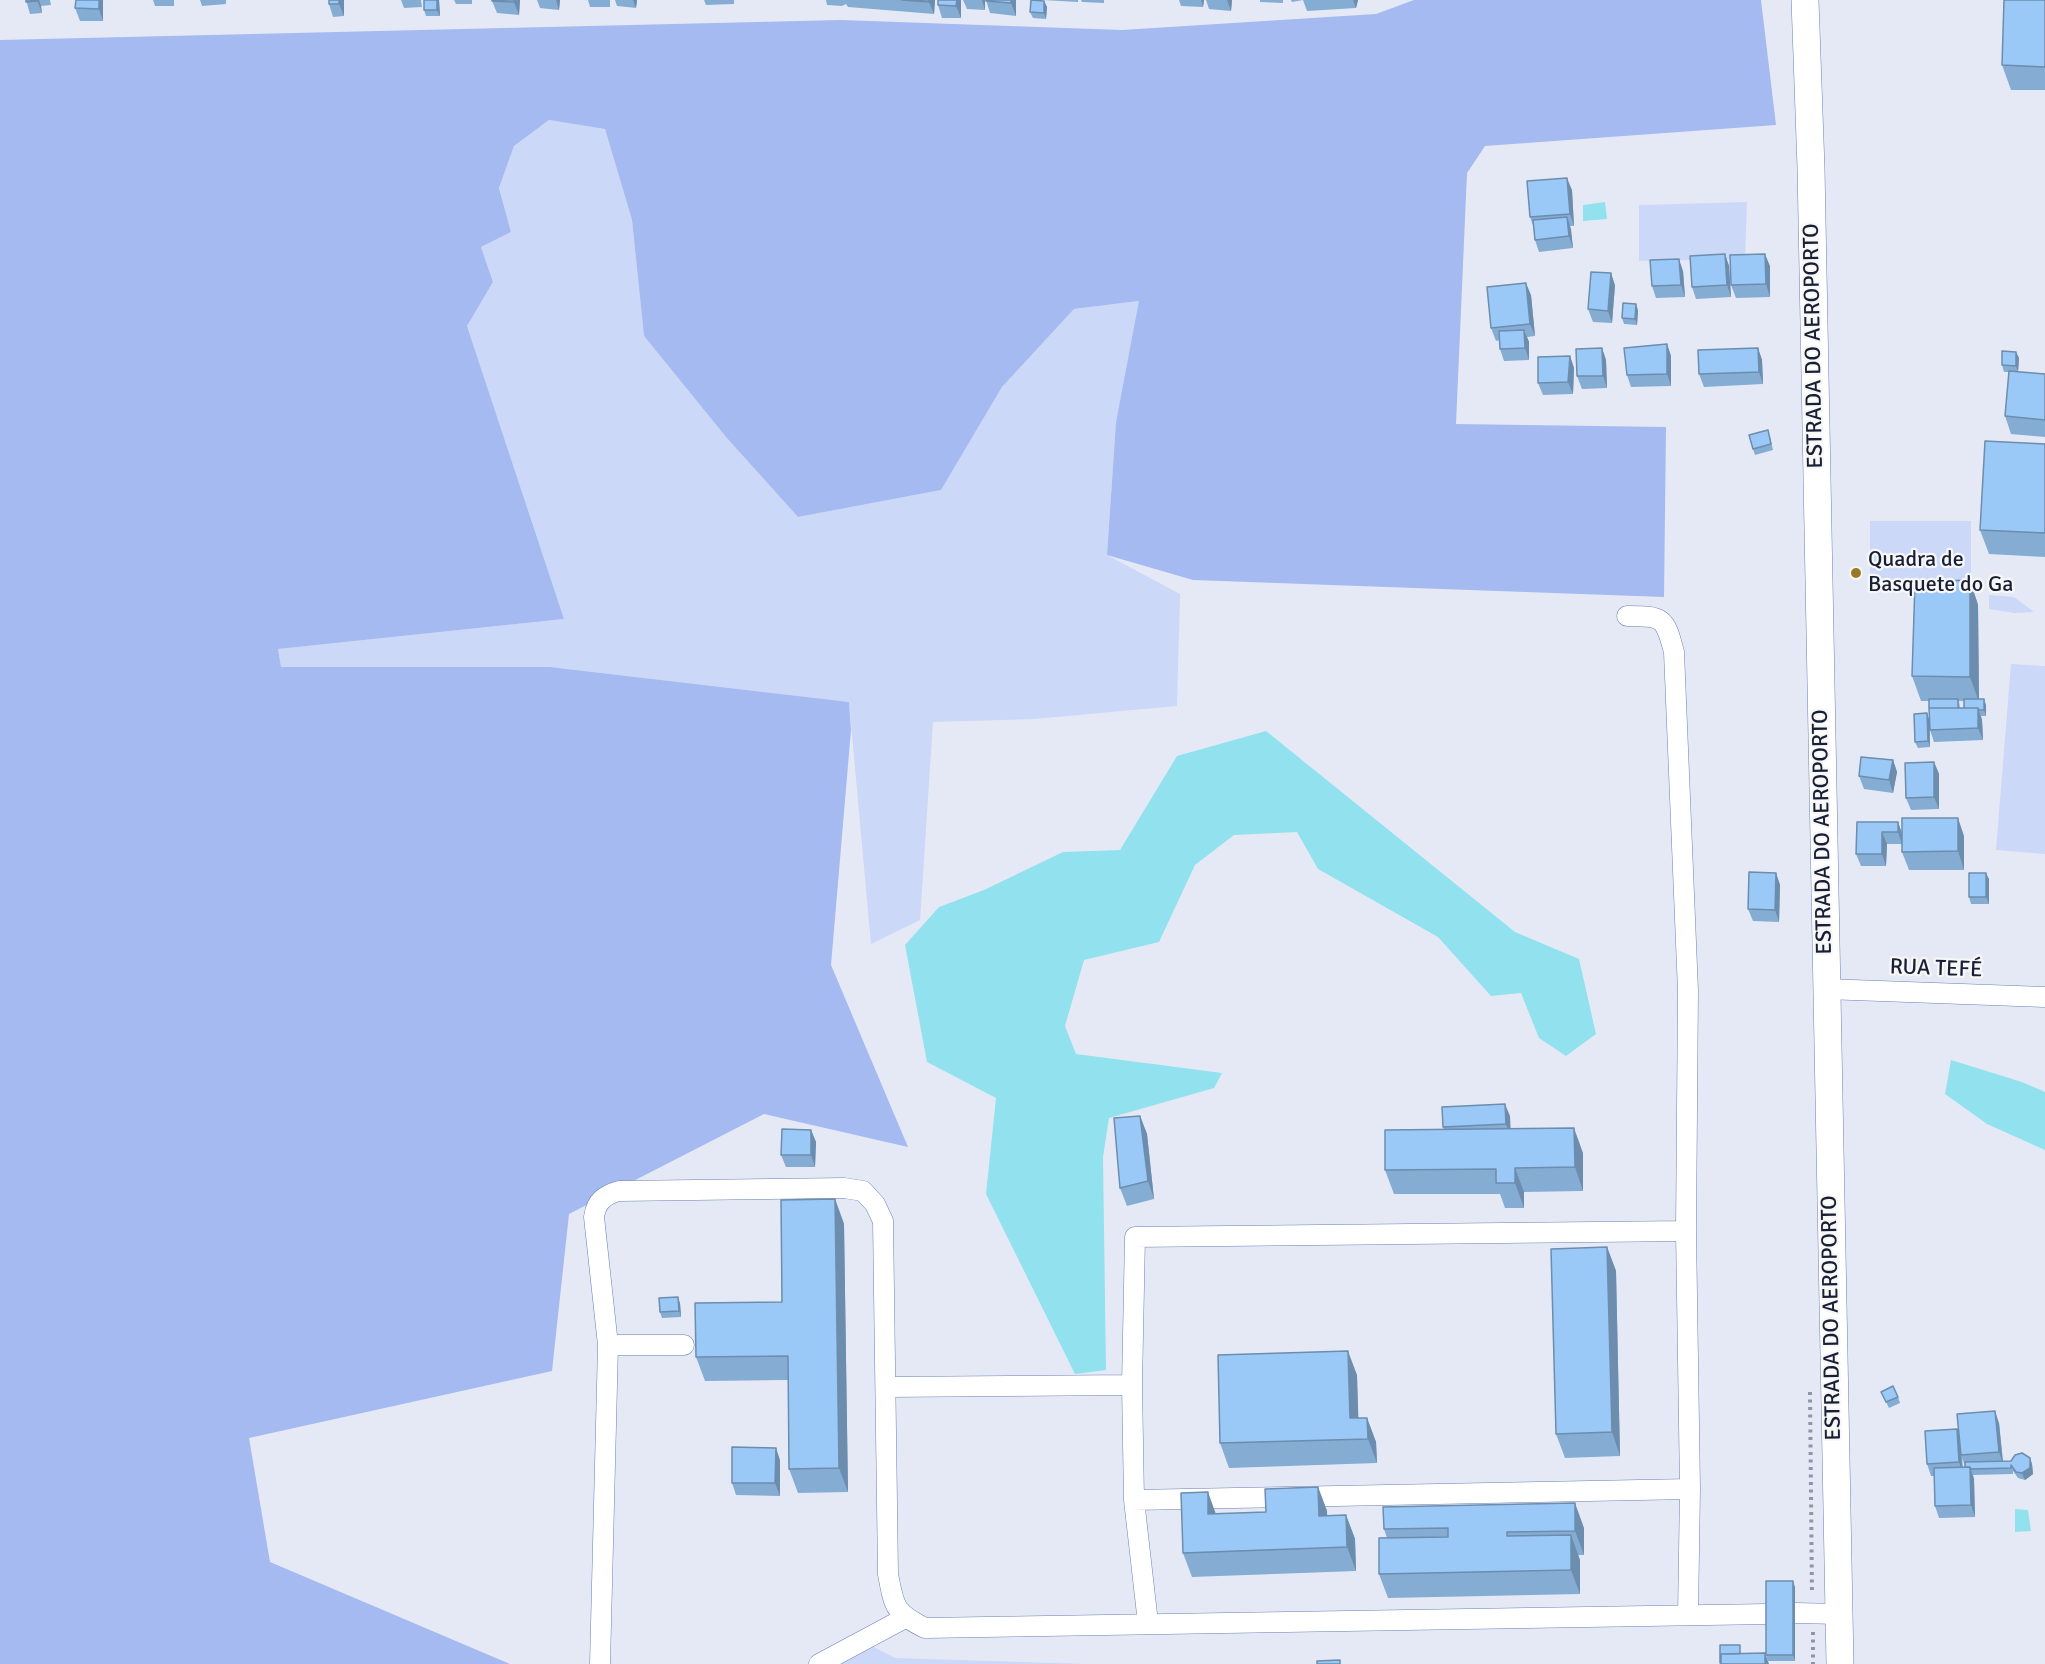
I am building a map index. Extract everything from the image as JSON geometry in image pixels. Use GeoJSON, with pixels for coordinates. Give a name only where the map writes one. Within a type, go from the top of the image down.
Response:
{"type":"FeatureCollection","features":[{"type":"Feature","properties":{"kind":"street","name":"ESTRADA DO AEROPORTO"},"geometry":{"type":"LineString","coordinates":[[1805,0],[1811,168],[1825,989],[1840,1664]]}},
{"type":"Feature","properties":{"kind":"street"},"geometry":{"type":"LineString","coordinates":[[1627,616],[1651,616],[1662,620],[1668,630],[1674,652],[1688,991],[1686,1231],[1690,1489],[1688,1615]]}},
{"type":"Feature","properties":{"kind":"street","name":"RUA TEFÉ"},"geometry":{"type":"LineString","coordinates":[[1825,989],[2045,997]]}},
{"type":"Feature","properties":{"kind":"street"},"geometry":{"type":"LineString","coordinates":[[600,1664],[608,1345],[594,1217],[595,1208],[605,1195],[619,1191],[844,1188],[863,1191],[875,1204],[884,1221],[888,1574],[894,1601],[905,1618],[925,1628],[1768,1614]]}},
{"type":"Feature","properties":{"kind":"street"},"geometry":{"type":"LineString","coordinates":[[1148,1623],[1134,1500],[1132,1385],[1135,1238],[1686,1231]]}},
{"type":"Feature","properties":{"kind":"street"},"geometry":{"type":"LineString","coordinates":[[608,1345],[684,1345]]}},
{"type":"Feature","properties":{"kind":"street"},"geometry":{"type":"LineString","coordinates":[[885,1387],[1132,1385]]}},
{"type":"Feature","properties":{"kind":"street"},"geometry":{"type":"LineString","coordinates":[[1134,1500],[1690,1489]]}},
{"type":"Feature","properties":{"kind":"street"},"geometry":{"type":"LineString","coordinates":[[1795,1614],[1839,1614]]}},
{"type":"Feature","properties":{"kind":"street"},"geometry":{"type":"LineString","coordinates":[[819,1664],[905,1618]]}},
{"type":"Feature","properties":{"kind":"shaded area"},"geometry":{"type":"Polygon","coordinates":[[[1414,0],[1761,0],[1776,125],[1485,146],[1467,173],[1456,424],[1666,427],[1664,597],[1193,580],[1107,555],[1116,422],[1139,301],[1074,309],[1002,387],[941,490],[798,517],[726,437],[644,336],[632,220],[605,129],[549,120],[514,146],[499,188],[511,232],[481,247],[493,282],[467,326],[564,619],[278,649],[281,667],[550,667],[849,702],[851,730],[831,965],[908,1147],[764,1114],[569,1214],[552,1371],[249,1438],[270,1562],[510,1664],[0,1664],[0,40],[841,20],[1122,30],[1376,14],[1414,0]]]}},
{"type":"Feature","properties":{"kind":"shaded area"},"geometry":{"type":"Polygon","coordinates":[[[549,120],[605,129],[632,220],[644,336],[726,437],[798,517],[941,490],[1002,387],[1074,309],[1140,301],[1116,422],[1107,555],[1180,594],[1177,706],[1035,719],[933,722],[920,920],[871,944],[849,702],[550,667],[281,668],[278,649],[564,619],[467,326],[493,282],[481,247],[511,232],[499,188],[514,146],[549,120]]]}},
{"type":"Feature","properties":{"kind":"shaded area"},"geometry":{"type":"Polygon","coordinates":[[[1605,202],[1607,219],[1583,221],[1583,205],[1605,202]]]}},
{"type":"Feature","properties":{"kind":"shaded area"},"geometry":{"type":"Polygon","coordinates":[[[1747,202],[1745,259],[1639,261],[1639,205],[1747,202]]]}},
{"type":"Feature","properties":{"kind":"shaded area"},"geometry":{"type":"Polygon","coordinates":[[[1870,521],[1971,521],[1971,583],[1870,583],[1870,521]]]}},
{"type":"Feature","properties":{"kind":"shaded area"},"geometry":{"type":"Polygon","coordinates":[[[1989,595],[2014,597],[2034,612],[2015,613],[1989,609],[1989,595]]]}},
{"type":"Feature","properties":{"kind":"shaded area"},"geometry":{"type":"Polygon","coordinates":[[[2011,664],[2045,666],[2045,854],[1996,850],[2011,664]]]}},
{"type":"Feature","properties":{"kind":"shaded area"},"geometry":{"type":"Polygon","coordinates":[[[1266,731],[1515,932],[1579,959],[1596,1034],[1566,1056],[1539,1038],[1521,993],[1491,996],[1438,937],[1318,869],[1297,832],[1234,835],[1195,865],[1159,942],[1084,960],[1065,1026],[1076,1054],[1222,1073],[1214,1088],[1109,1118],[1103,1157],[1106,1370],[1075,1374],[986,1194],[996,1098],[927,1062],[905,945],[939,907],[984,890],[1063,852],[1120,850],[1177,756],[1266,731]]]}},
{"type":"Feature","properties":{"kind":"shaded area"},"geometry":{"type":"Polygon","coordinates":[[[1951,1060],[2022,1082],[2045,1092],[2045,1150],[1987,1124],[1945,1094],[1951,1060]]]}},
{"type":"Feature","properties":{"kind":"shaded area"},"geometry":{"type":"Polygon","coordinates":[[[2015,1509],[2028,1510],[2031,1531],[2015,1532],[2015,1509]]]}},
{"type":"Feature","properties":{"kind":"shaded area"},"geometry":{"type":"Polygon","coordinates":[[[868,1644],[895,1658],[1086,1664],[834,1664],[868,1644]]]}},
{"type":"Feature","properties":{"kind":"building"},"geometry":{"type":"Polygon","coordinates":[[[76,0],[99,0],[99,9],[75,8],[76,0]]]}},
{"type":"Feature","properties":{"kind":"building"},"geometry":{"type":"Polygon","coordinates":[[[329,0],[339,0],[339,4],[329,4],[329,0]]]}},
{"type":"Feature","properties":{"kind":"building"},"geometry":{"type":"Polygon","coordinates":[[[424,0],[437,0],[437,10],[424,10],[424,0]]]}},
{"type":"Feature","properties":{"kind":"building"},"geometry":{"type":"Polygon","coordinates":[[[492,0],[515,0],[514,2],[492,0]]]}},
{"type":"Feature","properties":{"kind":"building"},"geometry":{"type":"Polygon","coordinates":[[[902,0],[929,0],[929,2],[902,0]]]}},
{"type":"Feature","properties":{"kind":"building"},"geometry":{"type":"Polygon","coordinates":[[[938,0],[957,0],[956,6],[938,5],[938,0]]]}},
{"type":"Feature","properties":{"kind":"building"},"geometry":{"type":"Polygon","coordinates":[[[1011,0],[1011,3],[986,1],[1011,0]]]}},
{"type":"Feature","properties":{"kind":"building"},"geometry":{"type":"Polygon","coordinates":[[[1031,0],[1044,1],[1044,13],[1030,12],[1031,0]]]}},
{"type":"Feature","properties":{"kind":"building"},"geometry":{"type":"Polygon","coordinates":[[[2004,0],[2045,0],[2045,67],[2002,65],[2004,0]]]}},
{"type":"Feature","properties":{"kind":"building"},"geometry":{"type":"Polygon","coordinates":[[[1567,178],[1570,214],[1530,217],[1527,181],[1567,178]]]}},
{"type":"Feature","properties":{"kind":"building"},"geometry":{"type":"Polygon","coordinates":[[[1567,217],[1569,236],[1535,240],[1533,220],[1567,217]]]}},
{"type":"Feature","properties":{"kind":"building"},"geometry":{"type":"Polygon","coordinates":[[[1725,254],[1727,285],[1692,287],[1690,256],[1725,254]]]}},
{"type":"Feature","properties":{"kind":"building"},"geometry":{"type":"Polygon","coordinates":[[[1765,254],[1766,284],[1731,285],[1730,255],[1765,254]]]}},
{"type":"Feature","properties":{"kind":"building"},"geometry":{"type":"Polygon","coordinates":[[[1679,259],[1681,285],[1652,286],[1650,260],[1679,259]]]}},
{"type":"Feature","properties":{"kind":"building"},"geometry":{"type":"Polygon","coordinates":[[[1591,272],[1611,273],[1608,311],[1588,309],[1591,272]]]}},
{"type":"Feature","properties":{"kind":"building"},"geometry":{"type":"Polygon","coordinates":[[[1526,283],[1530,324],[1491,328],[1487,287],[1526,283]]]}},
{"type":"Feature","properties":{"kind":"building"},"geometry":{"type":"Polygon","coordinates":[[[1623,303],[1636,304],[1635,319],[1622,318],[1623,303]]]}},
{"type":"Feature","properties":{"kind":"building"},"geometry":{"type":"Polygon","coordinates":[[[1524,330],[1525,348],[1500,349],[1499,331],[1524,330]]]}},
{"type":"Feature","properties":{"kind":"building"},"geometry":{"type":"Polygon","coordinates":[[[1667,344],[1667,374],[1627,375],[1624,348],[1667,344]]]}},
{"type":"Feature","properties":{"kind":"building"},"geometry":{"type":"Polygon","coordinates":[[[1602,348],[1603,376],[1577,376],[1576,349],[1602,348]]]}},
{"type":"Feature","properties":{"kind":"building"},"geometry":{"type":"Polygon","coordinates":[[[1758,348],[1759,372],[1699,374],[1698,350],[1758,348]]]}},
{"type":"Feature","properties":{"kind":"building"},"geometry":{"type":"Polygon","coordinates":[[[2002,351],[2016,352],[2016,366],[2002,365],[2002,351]]]}},
{"type":"Feature","properties":{"kind":"building"},"geometry":{"type":"Polygon","coordinates":[[[1570,356],[1568,382],[1538,383],[1538,357],[1570,356]]]}},
{"type":"Feature","properties":{"kind":"building"},"geometry":{"type":"Polygon","coordinates":[[[2009,371],[2045,374],[2045,420],[2005,416],[2009,371]]]}},
{"type":"Feature","properties":{"kind":"building"},"geometry":{"type":"Polygon","coordinates":[[[1768,430],[1771,444],[1753,449],[1749,435],[1768,430]]]}},
{"type":"Feature","properties":{"kind":"building"},"geometry":{"type":"Polygon","coordinates":[[[1985,441],[2045,444],[2045,533],[1980,530],[1985,441]]]}},
{"type":"Feature","properties":{"kind":"building"},"geometry":{"type":"Polygon","coordinates":[[[1970,580],[1970,677],[1912,676],[1915,582],[1970,580]]]}},
{"type":"Feature","properties":{"kind":"building"},"geometry":{"type":"Polygon","coordinates":[[[1929,699],[1958,699],[1958,708],[1929,708],[1929,699]]]}},
{"type":"Feature","properties":{"kind":"building"},"geometry":{"type":"Polygon","coordinates":[[[1964,699],[1984,699],[1984,710],[1964,708],[1964,699]]]}},
{"type":"Feature","properties":{"kind":"building"},"geometry":{"type":"Polygon","coordinates":[[[1929,708],[1978,708],[1978,728],[1930,730],[1929,708]]]}},
{"type":"Feature","properties":{"kind":"building"},"geometry":{"type":"Polygon","coordinates":[[[1927,713],[1928,741],[1915,742],[1914,714],[1927,713]]]}},
{"type":"Feature","properties":{"kind":"building"},"geometry":{"type":"Polygon","coordinates":[[[1861,757],[1893,760],[1889,780],[1859,776],[1861,757]]]}},
{"type":"Feature","properties":{"kind":"building"},"geometry":{"type":"Polygon","coordinates":[[[1934,762],[1934,797],[1906,798],[1905,763],[1934,762]]]}},
{"type":"Feature","properties":{"kind":"building"},"geometry":{"type":"Polygon","coordinates":[[[1902,818],[1958,818],[1958,851],[1902,852],[1902,818]]]}},
{"type":"Feature","properties":{"kind":"building"},"geometry":{"type":"Polygon","coordinates":[[[1857,822],[1898,822],[1898,832],[1882,832],[1882,854],[1856,854],[1857,822]]]}},
{"type":"Feature","properties":{"kind":"building"},"geometry":{"type":"Polygon","coordinates":[[[1749,872],[1776,873],[1775,910],[1748,909],[1749,872]]]}},
{"type":"Feature","properties":{"kind":"building"},"geometry":{"type":"Polygon","coordinates":[[[1969,873],[1986,873],[1986,897],[1969,897],[1969,873]]]}},
{"type":"Feature","properties":{"kind":"building"},"geometry":{"type":"Polygon","coordinates":[[[1505,1104],[1506,1124],[1443,1127],[1442,1107],[1505,1104]]]}},
{"type":"Feature","properties":{"kind":"building"},"geometry":{"type":"Polygon","coordinates":[[[1140,1116],[1148,1181],[1120,1188],[1114,1118],[1140,1116]]]}},
{"type":"Feature","properties":{"kind":"building"},"geometry":{"type":"Polygon","coordinates":[[[1574,1128],[1575,1167],[1515,1168],[1515,1183],[1496,1183],[1496,1169],[1385,1170],[1385,1130],[1574,1128]]]}},
{"type":"Feature","properties":{"kind":"building"},"geometry":{"type":"Polygon","coordinates":[[[782,1129],[811,1130],[811,1155],[781,1155],[782,1129]]]}},
{"type":"Feature","properties":{"kind":"building"},"geometry":{"type":"Polygon","coordinates":[[[835,1199],[839,1468],[789,1469],[788,1356],[696,1357],[695,1303],[782,1302],[781,1200],[835,1199]]]}},
{"type":"Feature","properties":{"kind":"building"},"geometry":{"type":"Polygon","coordinates":[[[1607,1247],[1612,1432],[1556,1434],[1551,1249],[1607,1247]]]}},
{"type":"Feature","properties":{"kind":"building"},"geometry":{"type":"Polygon","coordinates":[[[678,1297],[679,1311],[660,1312],[659,1298],[678,1297]]]}},
{"type":"Feature","properties":{"kind":"building"},"geometry":{"type":"Polygon","coordinates":[[[1348,1351],[1350,1418],[1367,1418],[1368,1439],[1220,1443],[1218,1355],[1348,1351]]]}},
{"type":"Feature","properties":{"kind":"building"},"geometry":{"type":"Polygon","coordinates":[[[1893,1386],[1898,1397],[1886,1402],[1881,1392],[1893,1386]]]}},
{"type":"Feature","properties":{"kind":"building"},"geometry":{"type":"Polygon","coordinates":[[[1995,1411],[1999,1452],[1961,1455],[1957,1414],[1995,1411]]]}},
{"type":"Feature","properties":{"kind":"building"},"geometry":{"type":"Polygon","coordinates":[[[1957,1429],[1959,1462],[1927,1464],[1925,1431],[1957,1429]]]}},
{"type":"Feature","properties":{"kind":"building"},"geometry":{"type":"Polygon","coordinates":[[[732,1447],[776,1448],[775,1483],[732,1483],[732,1447]]]}},
{"type":"Feature","properties":{"kind":"building"},"geometry":{"type":"Polygon","coordinates":[[[2022,1453],[2030,1458],[2030,1468],[2022,1473],[2016,1472],[2011,1465],[2011,1468],[1971,1469],[1965,1467],[1965,1462],[2011,1461],[2015,1455],[2022,1453]]]}},
{"type":"Feature","properties":{"kind":"building"},"geometry":{"type":"Polygon","coordinates":[[[1970,1467],[1971,1505],[1935,1506],[1934,1468],[1970,1467]]]}},
{"type":"Feature","properties":{"kind":"building"},"geometry":{"type":"Polygon","coordinates":[[[1318,1487],[1319,1516],[1346,1515],[1347,1547],[1183,1553],[1181,1493],[1208,1492],[1208,1514],[1266,1512],[1265,1489],[1318,1487]]]}},
{"type":"Feature","properties":{"kind":"building"},"geometry":{"type":"Polygon","coordinates":[[[1575,1503],[1575,1531],[1507,1532],[1507,1536],[1571,1535],[1571,1570],[1379,1574],[1379,1538],[1448,1537],[1448,1528],[1384,1529],[1383,1507],[1575,1503]]]}},
{"type":"Feature","properties":{"kind":"building"},"geometry":{"type":"Polygon","coordinates":[[[1766,1581],[1793,1581],[1793,1655],[1766,1655],[1766,1581]]]}},
{"type":"Feature","properties":{"kind":"building"},"geometry":{"type":"Polygon","coordinates":[[[1720,1645],[1740,1645],[1740,1654],[1721,1654],[1720,1663],[1720,1645]]]}},
{"type":"Feature","properties":{"kind":"building"},"geometry":{"type":"Polygon","coordinates":[[[1765,1653],[1765,1664],[1721,1664],[1721,1654],[1765,1653]]]}},
{"type":"Feature","properties":{"kind":"building"},"geometry":{"type":"Polygon","coordinates":[[[1340,1660],[1340,1664],[1317,1664],[1317,1661],[1340,1660]]]}},
{"type":"Feature","properties":{"kind":"place","name":"Quadra de Basquete do Ga"},"geometry":{"type":"Point","coordinates":[1856,573]}}]}
